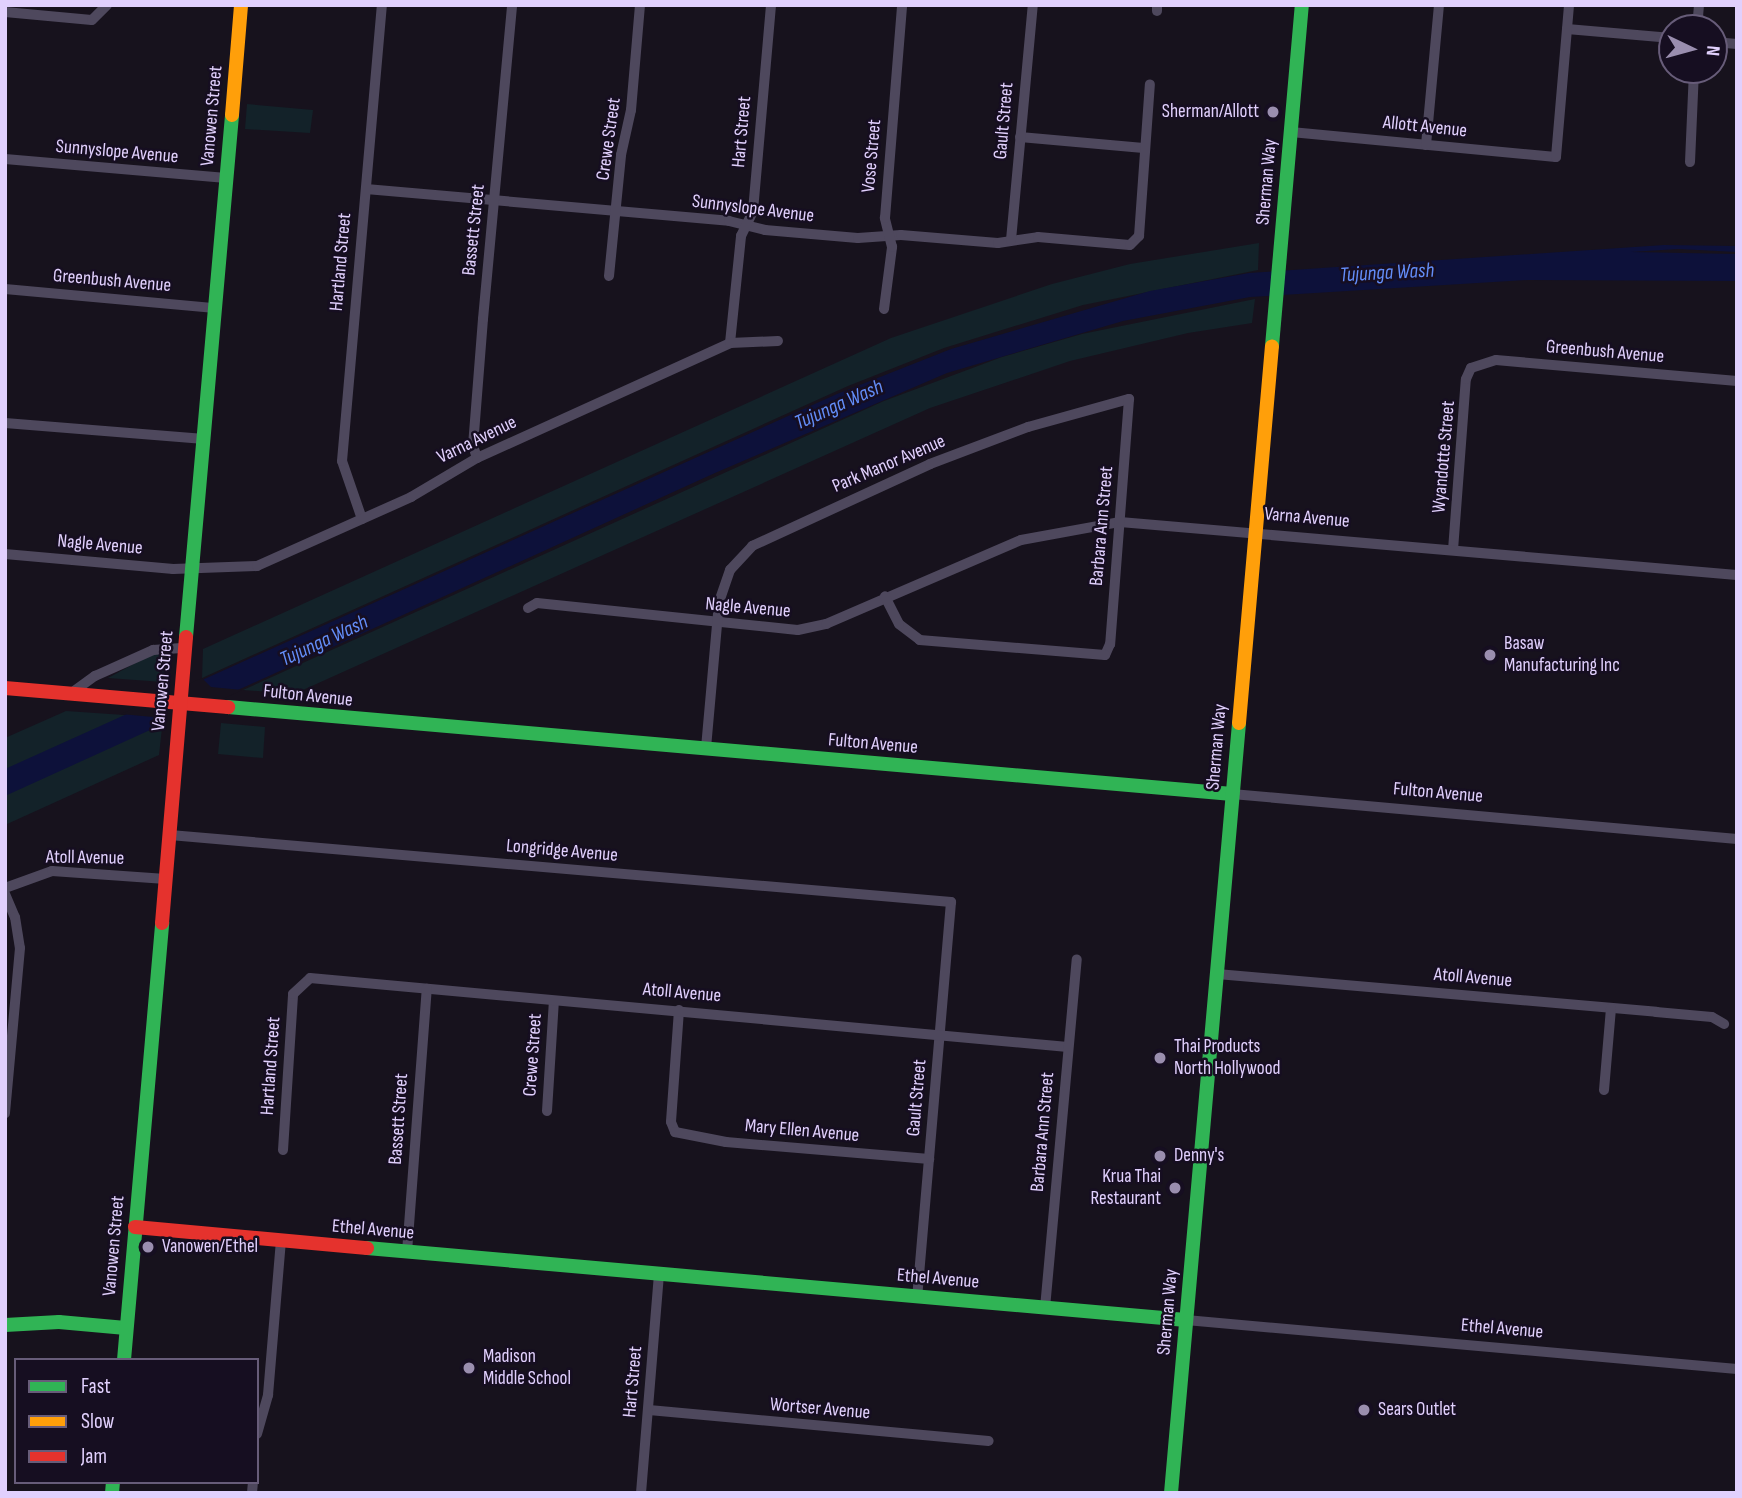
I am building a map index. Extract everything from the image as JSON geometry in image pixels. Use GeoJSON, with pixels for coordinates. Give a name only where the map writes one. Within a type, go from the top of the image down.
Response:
{"type":"FeatureCollection","features":[{"type":"Feature","properties":{"kind":"main road","name":"Vanowen Street"},"geometry":{"type":"LineString","coordinates":[[124,1358],[241,5]]}},
{"type":"Feature","properties":{"kind":"main road","name":"Sherman Way"},"geometry":{"type":"LineString","coordinates":[[1171,1493],[1302,5]]}},
{"type":"Feature","properties":{"kind":"main road","name":"Fulton Avenue"},"geometry":{"type":"LineString","coordinates":[[5,688],[1232,794]]}},
{"type":"Feature","properties":{"kind":"main road","name":"Ethel Avenue"},"geometry":{"type":"LineString","coordinates":[[135,1227],[1186,1320]]}},
{"type":"Feature","properties":{"kind":"main road"},"geometry":{"type":"LineString","coordinates":[[5,1325],[59,1322],[126,1328]]}},
{"type":"Feature","properties":{"kind":"street"},"geometry":{"type":"LineString","coordinates":[[5,12],[99,19],[107,5]]}},
{"type":"Feature","properties":{"kind":"street","name":"Hartland Street"},"geometry":{"type":"LineString","coordinates":[[362,519],[342,461],[382,5]]}},
{"type":"Feature","properties":{"kind":"street","name":"Bassett Street"},"geometry":{"type":"LineString","coordinates":[[477,458],[473,446],[512,5]]}},
{"type":"Feature","properties":{"kind":"street","name":"Crewe Street"},"geometry":{"type":"LineString","coordinates":[[609,276],[640,5]]}},
{"type":"Feature","properties":{"kind":"street","name":"Hart Street"},"geometry":{"type":"LineString","coordinates":[[730,343],[741,236],[753,211],[771,5]]}},
{"type":"Feature","properties":{"kind":"street","name":"Vose Street"},"geometry":{"type":"LineString","coordinates":[[884,309],[892,247],[885,218],[902,5]]}},
{"type":"Feature","properties":{"kind":"street","name":"Gault Street"},"geometry":{"type":"LineString","coordinates":[[1011,240],[1032,5]]}},
{"type":"Feature","properties":{"kind":"street"},"geometry":{"type":"LineString","coordinates":[[1426,145],[1439,5]]}},
{"type":"Feature","properties":{"kind":"street"},"geometry":{"type":"LineString","coordinates":[[1569,5],[1567,29],[1658,37]]}},
{"type":"Feature","properties":{"kind":"street","name":"Allott Avenue"},"geometry":{"type":"LineString","coordinates":[[1291,132],[1556,157],[1567,29]]}},
{"type":"Feature","properties":{"kind":"street"},"geometry":{"type":"LineString","coordinates":[[1020,137],[1144,148],[1150,84]]}},
{"type":"Feature","properties":{"kind":"street"},"geometry":{"type":"LineString","coordinates":[[1690,162],[1693,84]]}},
{"type":"Feature","properties":{"kind":"street","name":"Sunnyslope Avenue"},"geometry":{"type":"LineString","coordinates":[[366,189],[858,238],[889,235],[1011,240],[1038,237],[1135,243],[1144,148]]}},
{"type":"Feature","properties":{"kind":"street","name":"Sunnyslope Avenue"},"geometry":{"type":"LineString","coordinates":[[5,159],[226,178]]}},
{"type":"Feature","properties":{"kind":"street","name":"Greenbush Avenue"},"geometry":{"type":"LineString","coordinates":[[5,289],[215,308]]}},
{"type":"Feature","properties":{"kind":"street","name":"Varna Avenue"},"geometry":{"type":"LineString","coordinates":[[192,569],[257,566],[411,497],[477,458],[730,343],[778,341]]}},
{"type":"Feature","properties":{"kind":"street","name":"Greenbush Avenue"},"geometry":{"type":"LineString","coordinates":[[1471,368],[1496,360],[1737,382]]}},
{"type":"Feature","properties":{"kind":"street","name":"Wyandotte Street"},"geometry":{"type":"LineString","coordinates":[[1453,550],[1466,379],[1471,368]]}},
{"type":"Feature","properties":{"kind":"street","name":"Barbara Ann Street"},"geometry":{"type":"LineString","coordinates":[[885,596],[899,624],[920,640],[1105,655],[1110,644],[1129,399]]}},
{"type":"Feature","properties":{"kind":"street","name":"Park Manor Avenue"},"geometry":{"type":"LineString","coordinates":[[717,624],[724,583],[752,545],[930,464],[1028,427],[1129,399]]}},
{"type":"Feature","properties":{"kind":"street"},"geometry":{"type":"LineString","coordinates":[[5,423],[204,439]]}},
{"type":"Feature","properties":{"kind":"street","name":"Varna Avenue"},"geometry":{"type":"LineString","coordinates":[[885,596],[1021,540],[1120,522],[1255,531],[1737,575]]}},
{"type":"Feature","properties":{"kind":"street","name":"Nagle Avenue"},"geometry":{"type":"LineString","coordinates":[[5,554],[192,569]]}},
{"type":"Feature","properties":{"kind":"street","name":"Nagle Avenue"},"geometry":{"type":"LineString","coordinates":[[528,608],[537,603],[788,631],[811,628],[885,596]]}},
{"type":"Feature","properties":{"kind":"street"},"geometry":{"type":"LineString","coordinates":[[706,748],[717,624]]}},
{"type":"Feature","properties":{"kind":"street"},"geometry":{"type":"LineString","coordinates":[[70,694],[95,676],[153,650],[185,648]]}},
{"type":"Feature","properties":{"kind":"street","name":"Fulton Avenue"},"geometry":{"type":"LineString","coordinates":[[1232,794],[1737,839]]}},
{"type":"Feature","properties":{"kind":"street","name":"Longridge Avenue"},"geometry":{"type":"LineString","coordinates":[[170,835],[951,902]]}},
{"type":"Feature","properties":{"kind":"street","name":"Atoll Avenue"},"geometry":{"type":"LineString","coordinates":[[5,888],[52,871],[166,879]]}},
{"type":"Feature","properties":{"kind":"street"},"geometry":{"type":"LineString","coordinates":[[5,894],[15,917],[20,948],[5,1113]]}},
{"type":"Feature","properties":{"kind":"street","name":"Gault Street"},"geometry":{"type":"LineString","coordinates":[[916,1297],[951,902]]}},
{"type":"Feature","properties":{"kind":"street","name":"Barbara Ann Street"},"geometry":{"type":"LineString","coordinates":[[1045,1308],[1077,959]]}},
{"type":"Feature","properties":{"kind":"street","name":"Atoll Avenue"},"geometry":{"type":"LineString","coordinates":[[1217,974],[1712,1017],[1724,1024]]}},
{"type":"Feature","properties":{"kind":"street","name":"Atoll Avenue"},"geometry":{"type":"LineString","coordinates":[[296,986],[310,978],[1068,1046]]}},
{"type":"Feature","properties":{"kind":"street","name":"Hartland Street"},"geometry":{"type":"LineString","coordinates":[[283,1150],[296,986]]}},
{"type":"Feature","properties":{"kind":"street","name":"Bassett Street"},"geometry":{"type":"LineString","coordinates":[[407,1252],[427,989]]}},
{"type":"Feature","properties":{"kind":"street","name":"Crewe Street"},"geometry":{"type":"LineString","coordinates":[[547,1111],[554,1001]]}},
{"type":"Feature","properties":{"kind":"street"},"geometry":{"type":"LineString","coordinates":[[1604,1090],[1611,1008]]}},
{"type":"Feature","properties":{"kind":"street","name":"Mary Ellen Avenue"},"geometry":{"type":"LineString","coordinates":[[679,1010],[671,1122],[674,1132],[726,1142],[929,1159]]}},
{"type":"Feature","properties":{"kind":"street"},"geometry":{"type":"LineString","coordinates":[[259,1427],[268,1395],[281,1241]]}},
{"type":"Feature","properties":{"kind":"street","name":"Hart Street"},"geometry":{"type":"LineString","coordinates":[[642,1493],[659,1275]]}},
{"type":"Feature","properties":{"kind":"street","name":"Ethel Avenue"},"geometry":{"type":"LineString","coordinates":[[1186,1320],[1737,1369]]}},
{"type":"Feature","properties":{"kind":"street","name":"Wortser Avenue"},"geometry":{"type":"LineString","coordinates":[[649,1410],[989,1441]]}},
{"type":"Feature","properties":{"kind":"shaded area"},"geometry":{"type":"Polygon","coordinates":[[[247,104],[313,110],[310,133],[245,129],[247,104]]]}},
{"type":"Feature","properties":{"kind":"shaded area"},"geometry":{"type":"Polygon","coordinates":[[[1259,243],[1258,270],[1083,305],[944,348],[848,386],[202,678],[203,649],[891,338],[1052,284],[1130,264],[1259,243]]]}},
{"type":"Feature","properties":{"kind":"shaded area"},"geometry":{"type":"Polygon","coordinates":[[[1255,299],[1252,323],[1188,333],[1070,361],[930,408],[294,694],[243,690],[884,401],[1002,357],[1082,334],[1255,299]]]}},
{"type":"Feature","properties":{"kind":"shaded area"},"geometry":{"type":"Polygon","coordinates":[[[168,652],[163,682],[108,678],[152,654],[168,652]]]}},
{"type":"Feature","properties":{"kind":"shaded area"},"geometry":{"type":"Polygon","coordinates":[[[66,711],[153,717],[162,728],[159,755],[5,825],[5,738],[66,711]]]}},
{"type":"Feature","properties":{"kind":"shaded area"},"geometry":{"type":"Polygon","coordinates":[[[221,723],[265,727],[263,758],[218,754],[221,723]]]}},
{"type":"Feature","properties":{"kind":"water","name":"Tujunga Wash"},"geometry":{"type":"Polygon","coordinates":[[[1664,245],[1737,246],[1737,252],[1678,249],[1631,252],[1737,254],[1737,281],[1528,280],[1250,297],[1123,321],[947,373],[715,473],[5,796],[5,769],[837,394],[951,349],[1150,291],[1249,273],[1664,245]]]}},
{"type":"Feature","properties":{"kind":"pier"},"geometry":{"type":"Polygon","coordinates":[[[202,678],[211,687],[242,690],[162,728],[153,717],[121,714],[202,678]]]}},
{"type":"Feature","properties":{"kind":"traffic: fast"},"geometry":{"type":"LineString","coordinates":[[1272,346],[1302,5]]}},
{"type":"Feature","properties":{"kind":"traffic: fast"},"geometry":{"type":"LineString","coordinates":[[186,637],[232,115]]}},
{"type":"Feature","properties":{"kind":"traffic: fast"},"geometry":{"type":"LineString","coordinates":[[228,707],[1232,794]]}},
{"type":"Feature","properties":{"kind":"traffic: fast"},"geometry":{"type":"LineString","coordinates":[[1171,1493],[1239,723]]}},
{"type":"Feature","properties":{"kind":"traffic: fast"},"geometry":{"type":"LineString","coordinates":[[124,1358],[162,923]]}},
{"type":"Feature","properties":{"kind":"traffic: fast"},"geometry":{"type":"LineString","coordinates":[[367,1248],[1186,1320]]}},
{"type":"Feature","properties":{"kind":"traffic: fast"},"geometry":{"type":"LineString","coordinates":[[5,1325],[59,1322],[126,1328]]}},
{"type":"Feature","properties":{"kind":"traffic: fast"},"geometry":{"type":"LineString","coordinates":[[112,1493],[113,1484]]}},
{"type":"Feature","properties":{"kind":"traffic: slow"},"geometry":{"type":"LineString","coordinates":[[232,115],[241,5]]}},
{"type":"Feature","properties":{"kind":"traffic: slow"},"geometry":{"type":"LineString","coordinates":[[1239,723],[1272,346]]}},
{"type":"Feature","properties":{"kind":"traffic: jam"},"geometry":{"type":"LineString","coordinates":[[162,923],[186,637]]}},
{"type":"Feature","properties":{"kind":"traffic: jam"},"geometry":{"type":"LineString","coordinates":[[5,688],[228,707]]}},
{"type":"Feature","properties":{"kind":"traffic: jam"},"geometry":{"type":"LineString","coordinates":[[135,1227],[367,1248]]}},
{"type":"Feature","properties":{"kind":"place","name":"Sherman/Allott"},"geometry":{"type":"Point","coordinates":[1273,112]}},
{"type":"Feature","properties":{"kind":"place","name":"Basaw Manufacturing Inc"},"geometry":{"type":"Point","coordinates":[1490,655]}},
{"type":"Feature","properties":{"kind":"place","name":"Thai Products North Hollywood"},"geometry":{"type":"Point","coordinates":[1160,1058]}},
{"type":"Feature","properties":{"kind":"place","name":"Denny's"},"geometry":{"type":"Point","coordinates":[1160,1156]}},
{"type":"Feature","properties":{"kind":"place","name":"Krua Thai Restaurant"},"geometry":{"type":"Point","coordinates":[1175,1188]}},
{"type":"Feature","properties":{"kind":"place","name":"Vanowen/Ethel"},"geometry":{"type":"Point","coordinates":[148,1247]}},
{"type":"Feature","properties":{"kind":"place","name":"Madison Middle School"},"geometry":{"type":"Point","coordinates":[469,1368]}},
{"type":"Feature","properties":{"kind":"place","name":"Sears Outlet"},"geometry":{"type":"Point","coordinates":[1364,1410]}}]}
